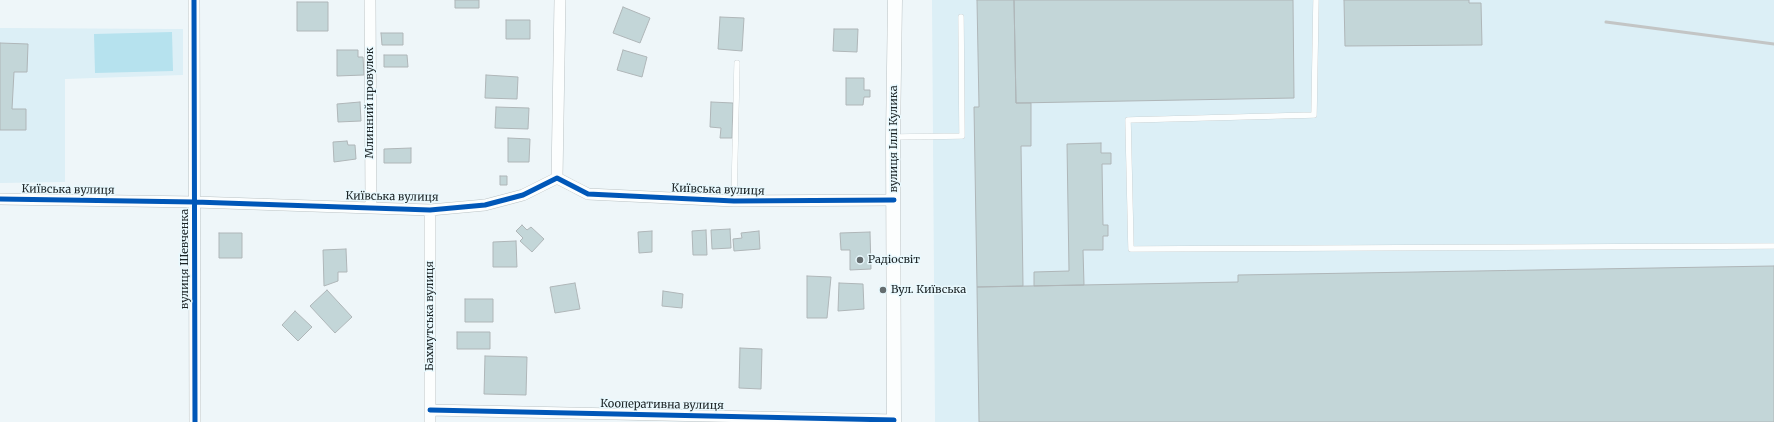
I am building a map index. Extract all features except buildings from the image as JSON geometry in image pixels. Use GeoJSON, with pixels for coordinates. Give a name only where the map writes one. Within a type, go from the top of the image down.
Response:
{"type":"FeatureCollection","features":[{"type":"Feature","properties":{"kind":"street","name":"вулиця Шевченка"},"geometry":{"type":"LineString","coordinates":[[194,0],[195,422]]}},
{"type":"Feature","properties":{"kind":"street","name":"Млинний провулок"},"geometry":{"type":"LineString","coordinates":[[370,0],[371,207]]}},
{"type":"Feature","properties":{"kind":"street"},"geometry":{"type":"LineString","coordinates":[[558,178],[560,0]]}},
{"type":"Feature","properties":{"kind":"street","name":"вулиця Іллі Кулика"},"geometry":{"type":"LineString","coordinates":[[894,421],[894,137],[896,0]]}},
{"type":"Feature","properties":{"kind":"street","name":"Київська вулиця"},"geometry":{"type":"LineString","coordinates":[[0,199],[195,202],[430,210],[485,205],[523,195],[558,178],[588,194],[734,201],[894,200]]}},
{"type":"Feature","properties":{"kind":"street","name":"Бахмутська вулиця"},"geometry":{"type":"LineString","coordinates":[[430,210],[430,422]]}},
{"type":"Feature","properties":{"kind":"street","name":"Кооперативна вулиця"},"geometry":{"type":"LineString","coordinates":[[430,410],[894,421]]}},
{"type":"Feature","properties":{"kind":"lane"},"geometry":{"type":"LineString","coordinates":[[1316,0],[1314,115],[1128,120],[1131,249],[1774,246]]}},
{"type":"Feature","properties":{"kind":"lane"},"geometry":{"type":"LineString","coordinates":[[894,137],[962,136],[961,17]]}},
{"type":"Feature","properties":{"kind":"lane"},"geometry":{"type":"LineString","coordinates":[[734,201],[737,63]]}},
{"type":"Feature","properties":{"kind":"shaded area"},"geometry":{"type":"Polygon","coordinates":[[[932,0],[1774,0],[1774,422],[935,422],[932,0]]]}},
{"type":"Feature","properties":{"kind":"shaded area"},"geometry":{"type":"Polygon","coordinates":[[[0,28],[183,29],[183,75],[65,79],[65,182],[0,183],[0,28]]]}},
{"type":"Feature","properties":{"kind":"shaded area"},"geometry":{"type":"Polygon","coordinates":[[[172,32],[173,71],[95,73],[94,34],[172,32]]]}},
{"type":"Feature","properties":{"kind":"railway"},"geometry":{"type":"LineString","coordinates":[[1606,22],[1774,44]]}},
{"type":"Feature","properties":{"kind":"cycle path"},"geometry":{"type":"LineString","coordinates":[[194,0],[195,422]]}},
{"type":"Feature","properties":{"kind":"cycle path"},"geometry":{"type":"LineString","coordinates":[[0,199],[195,202],[430,210],[485,205],[523,195],[557,178],[588,194],[734,201],[894,200]]}},
{"type":"Feature","properties":{"kind":"cycle path"},"geometry":{"type":"LineString","coordinates":[[430,410],[894,420]]}},
{"type":"Feature","properties":{"kind":"place","name":"Радіосвіт"},"geometry":{"type":"Point","coordinates":[860,260]}},
{"type":"Feature","properties":{"kind":"place","name":"Вул. Київська"},"geometry":{"type":"Point","coordinates":[883,290]}}]}
